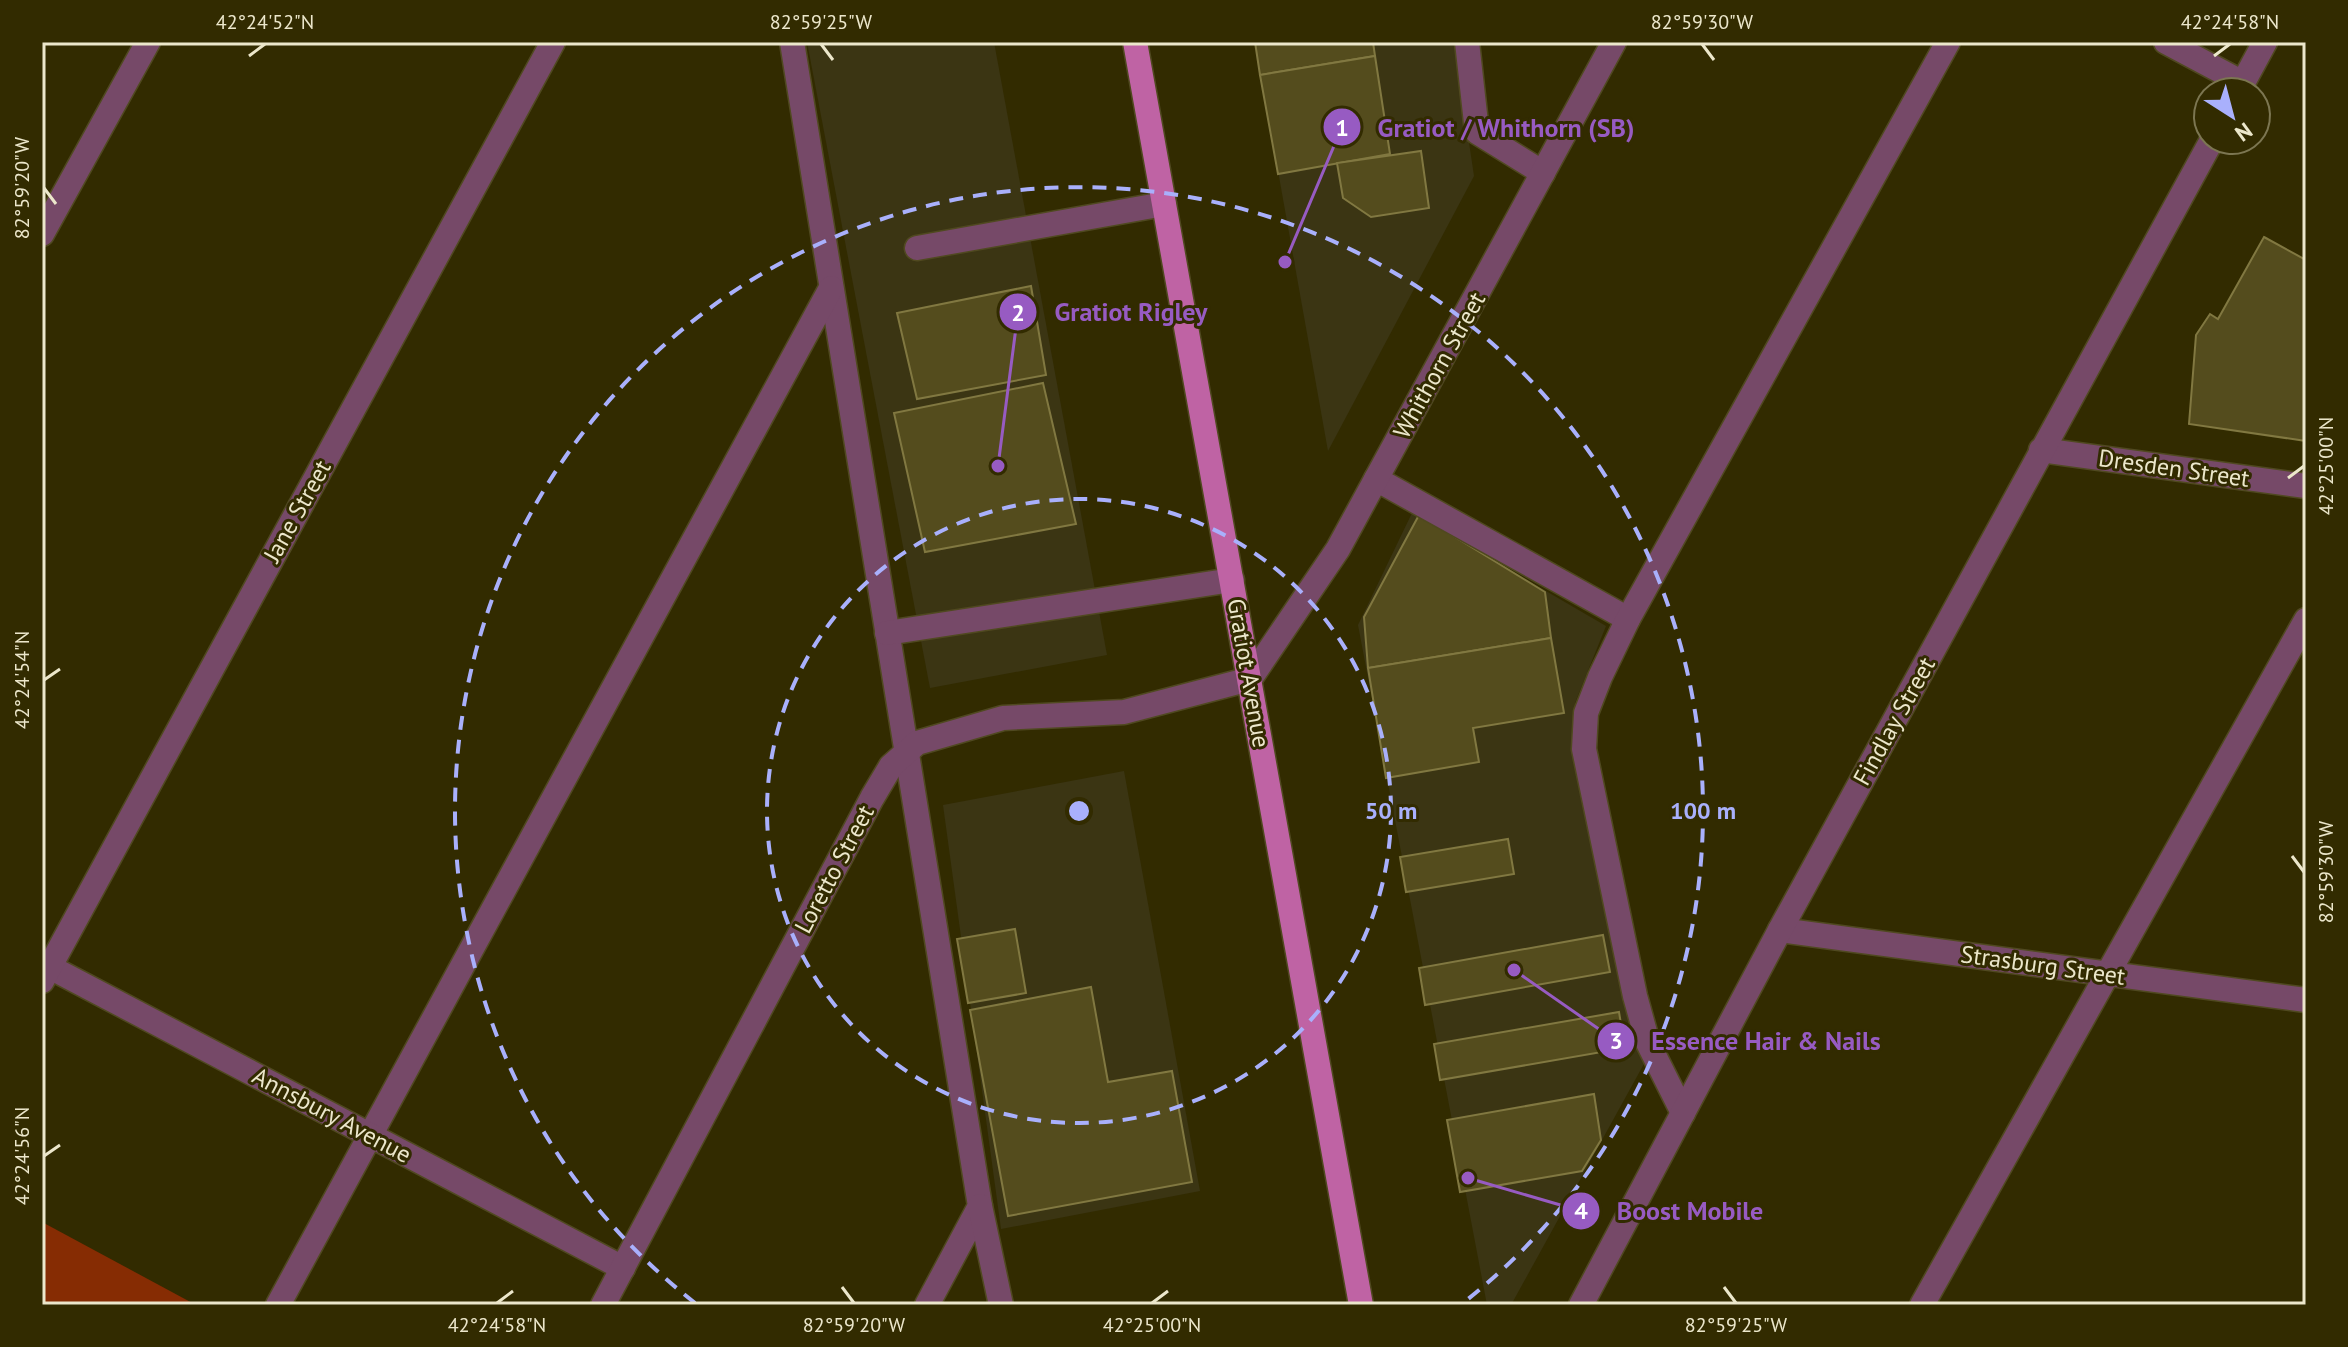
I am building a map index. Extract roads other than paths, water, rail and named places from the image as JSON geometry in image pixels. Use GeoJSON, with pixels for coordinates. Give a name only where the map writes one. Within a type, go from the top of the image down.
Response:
{"type":"FeatureCollection","features":[{"type":"Feature","properties":{"kind":"main road","name":"Gratiot Avenue"},"geometry":{"type":"LineString","coordinates":[[1135,42],[1361,1305]]}},
{"type":"Feature","properties":{"kind":"street"},"geometry":{"type":"LineString","coordinates":[[42,234],[148,42]]}},
{"type":"Feature","properties":{"kind":"street","name":"Jane Street"},"geometry":{"type":"LineString","coordinates":[[45,970],[553,42]]}},
{"type":"Feature","properties":{"kind":"street"},"geometry":{"type":"LineString","coordinates":[[792,42],[980,1206],[1001,1305]]}},
{"type":"Feature","properties":{"kind":"street"},"geometry":{"type":"LineString","coordinates":[[1467,42],[1477,132],[1543,173]]}},
{"type":"Feature","properties":{"kind":"street","name":"Whithorn Street"},"geometry":{"type":"LineString","coordinates":[[1250,679],[1338,549],[1614,42]]}},
{"type":"Feature","properties":{"kind":"street"},"geometry":{"type":"LineString","coordinates":[[1683,1113],[1648,1043],[1635,996],[1584,749],[1586,713],[1628,619],[1948,42]]}},
{"type":"Feature","properties":{"kind":"street"},"geometry":{"type":"LineString","coordinates":[[2166,42],[2221,76]]}},
{"type":"Feature","properties":{"kind":"street"},"geometry":{"type":"LineString","coordinates":[[2247,76],[2265,42]]}},
{"type":"Feature","properties":{"kind":"street","name":"Findlay Street"},"geometry":{"type":"LineString","coordinates":[[1581,1305],[1780,930],[2203,156]]}},
{"type":"Feature","properties":{"kind":"street"},"geometry":{"type":"LineString","coordinates":[[917,248],[1164,204]]}},
{"type":"Feature","properties":{"kind":"street"},"geometry":{"type":"LineString","coordinates":[[278,1305],[831,288]]}},
{"type":"Feature","properties":{"kind":"street","name":"Dresden Street"},"geometry":{"type":"LineString","coordinates":[[2041,450],[2306,486]]}},
{"type":"Feature","properties":{"kind":"street"},"geometry":{"type":"LineString","coordinates":[[1376,479],[1628,619]]}},
{"type":"Feature","properties":{"kind":"street"},"geometry":{"type":"LineString","coordinates":[[887,633],[1232,580]]}},
{"type":"Feature","properties":{"kind":"street"},"geometry":{"type":"LineString","coordinates":[[1922,1305],[2306,620]]}},
{"type":"Feature","properties":{"kind":"street","name":"Loretto Street"},"geometry":{"type":"LineString","coordinates":[[603,1305],[891,766],[917,743],[1003,718],[1124,712],[1250,679]]}},
{"type":"Feature","properties":{"kind":"street","name":"Strasburg Street"},"geometry":{"type":"LineString","coordinates":[[1780,930],[2306,1000]]}},
{"type":"Feature","properties":{"kind":"street","name":"Annsbury Avenue"},"geometry":{"type":"LineString","coordinates":[[45,970],[623,1268]]}},
{"type":"Feature","properties":{"kind":"street"},"geometry":{"type":"LineString","coordinates":[[927,1305],[980,1206]]}},
{"type":"Feature","properties":{"kind":"place","name":"Gratiot / Whithorn (SB)"},"geometry":{"type":"Point","coordinates":[1285,262]}},
{"type":"Feature","properties":{"kind":"place","name":"Gratiot Rigley"},"geometry":{"type":"Point","coordinates":[998,466]}},
{"type":"Feature","properties":{"kind":"place","name":"Essence Hair & Nails"},"geometry":{"type":"Point","coordinates":[1514,970]}},
{"type":"Feature","properties":{"kind":"place","name":"Boost Mobile"},"geometry":{"type":"Point","coordinates":[1468,1178]}}]}
